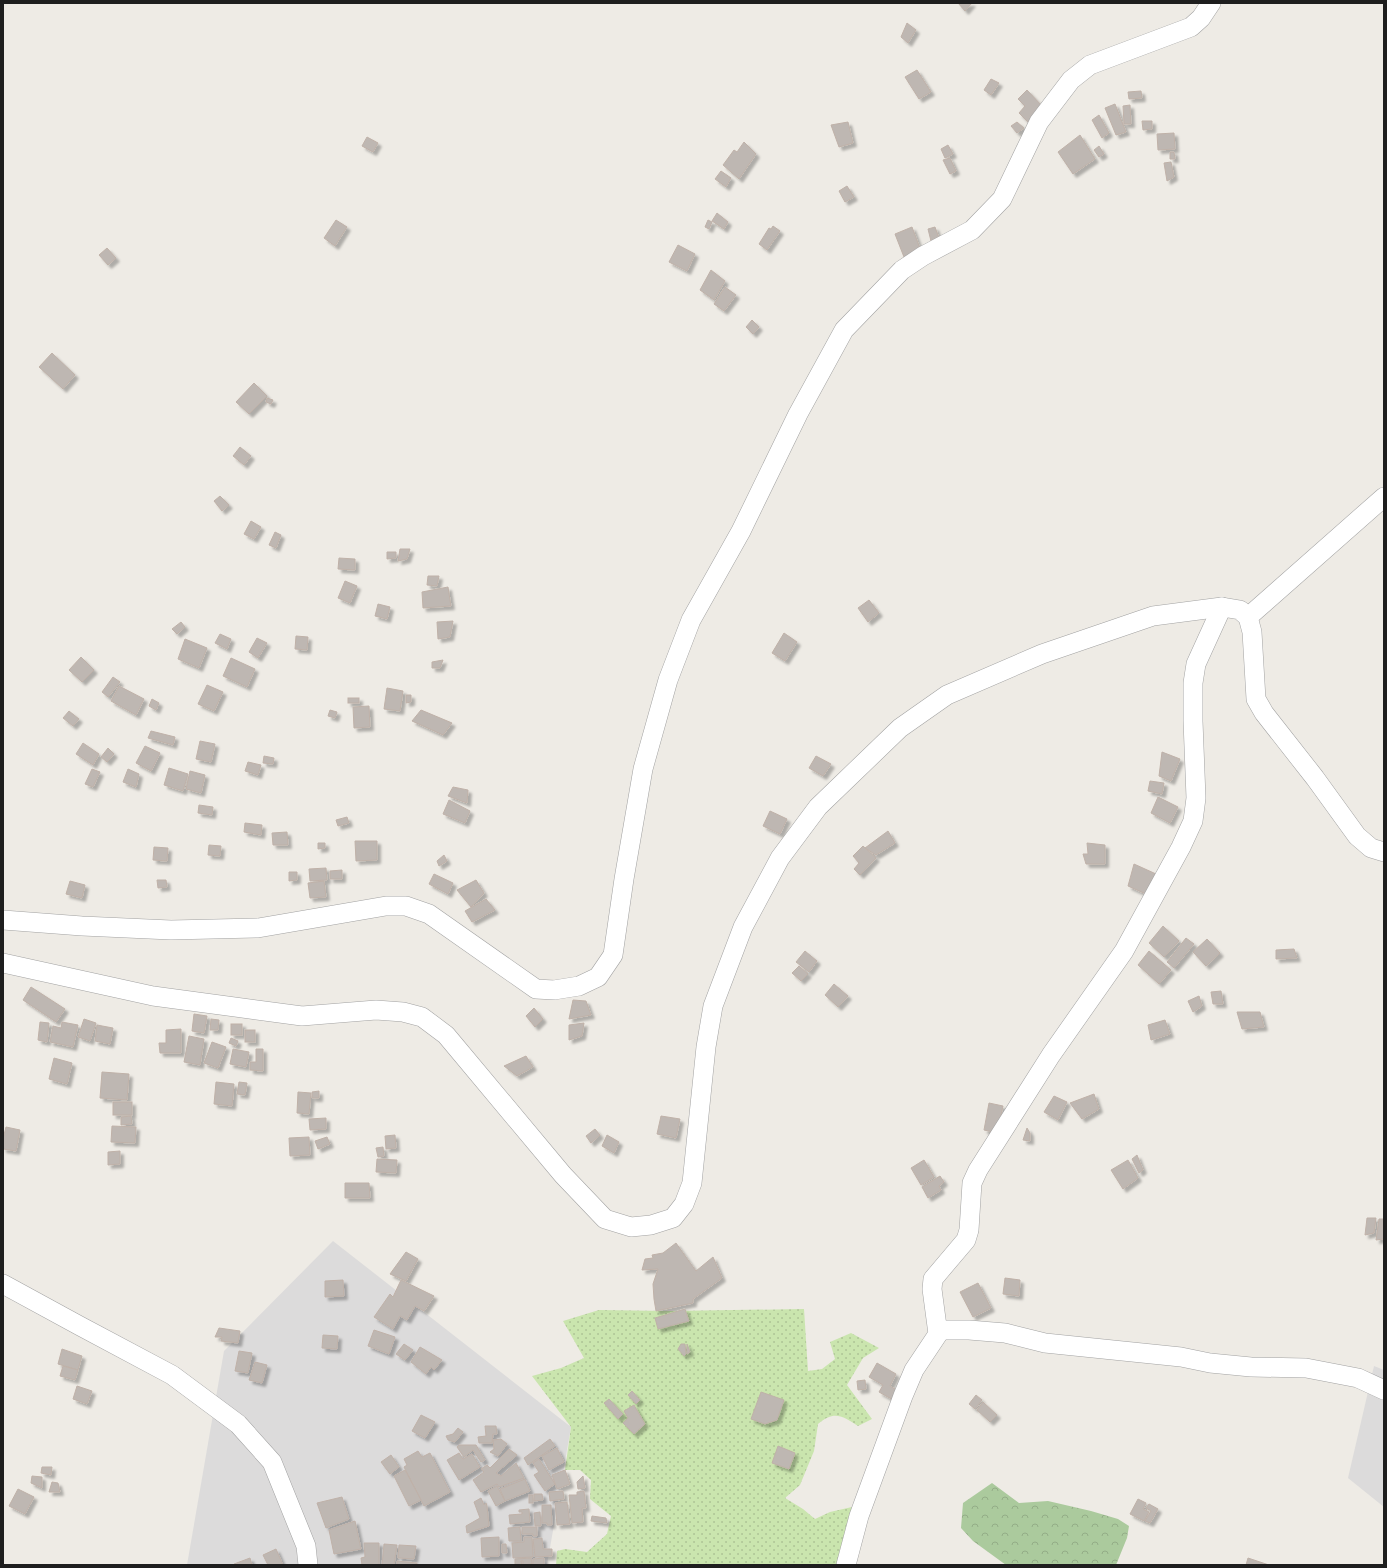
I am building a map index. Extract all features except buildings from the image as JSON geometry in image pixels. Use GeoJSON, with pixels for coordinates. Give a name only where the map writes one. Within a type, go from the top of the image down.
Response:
{"type":"FeatureCollection","features":[{"type":"Feature","properties":{"kind":"street"},"geometry":{"type":"LineString","coordinates":[[3,920],[82,926],[171,930],[258,928],[386,906],[406,906],[429,914],[536,989],[554,990],[579,986],[598,977],[613,955],[624,879],[643,769],[668,680],[691,620],[741,531],[798,414],[844,330],[902,270],[923,256],[972,230],[1002,200],[1039,122],[1071,80],[1090,65],[1191,27],[1201,18],[1211,3]]}},
{"type":"Feature","properties":{"kind":"street"},"geometry":{"type":"LineString","coordinates":[[1248,617],[1384,498]]}},
{"type":"Feature","properties":{"kind":"street"},"geometry":{"type":"LineString","coordinates":[[846,1565],[859,1516],[903,1396],[914,1370],[938,1334],[932,1289],[933,1279],[966,1240],[969,1230],[972,1183],[978,1170],[1051,1055],[1124,951],[1181,847],[1193,821],[1196,798],[1193,683],[1196,664],[1222,607]]}},
{"type":"Feature","properties":{"kind":"street"},"geometry":{"type":"LineString","coordinates":[[3,963],[153,996],[302,1016],[376,1010],[403,1012],[422,1017],[446,1035],[563,1175],[605,1219],[631,1227],[651,1225],[673,1218],[684,1204],[692,1183],[706,1047],[712,1006],[743,927],[780,858],[818,807],[900,728],[947,695],[1042,654],[1153,616],[1222,607],[1240,610],[1248,617],[1252,632],[1256,699],[1264,713],[1315,778],[1357,836],[1371,848],[1384,852]]}},
{"type":"Feature","properties":{"kind":"street"},"geometry":{"type":"LineString","coordinates":[[3,1284],[172,1375],[238,1424],[272,1462],[306,1546],[308,1565]]}},
{"type":"Feature","properties":{"kind":"street"},"geometry":{"type":"LineString","coordinates":[[938,1330],[969,1330],[1005,1333],[1045,1343],[1173,1356],[1210,1363],[1251,1367],[1306,1368],[1358,1378],[1384,1390]]}},
{"type":"Feature","properties":{"kind":"shaded area"},"geometry":{"type":"Polygon","coordinates":[[[333,1241],[571,1427],[547,1565],[187,1565],[224,1351],[333,1241]]]}},
{"type":"Feature","properties":{"kind":"shaded area"},"geometry":{"type":"Polygon","coordinates":[[[1374,1366],[1384,1370],[1384,1507],[1348,1478],[1374,1366]]]}},
{"type":"Feature","properties":{"kind":"green space"},"geometry":{"type":"Polygon","coordinates":[[[804,1309],[808,1371],[822,1369],[835,1359],[830,1342],[851,1333],[879,1348],[863,1358],[847,1385],[872,1419],[858,1426],[842,1417],[833,1416],[818,1424],[814,1451],[800,1485],[785,1498],[803,1509],[815,1519],[830,1512],[852,1507],[840,1565],[556,1565],[557,1551],[565,1549],[587,1552],[607,1534],[611,1516],[590,1499],[591,1480],[580,1470],[565,1470],[571,1427],[532,1376],[561,1368],[584,1358],[563,1321],[599,1310],[670,1311],[804,1309]]]}},
{"type":"Feature","properties":{"kind":"green space"},"geometry":{"type":"Polygon","coordinates":[[[992,1483],[1019,1503],[1048,1501],[1118,1519],[1129,1526],[1127,1538],[1116,1565],[1006,1565],[973,1541],[961,1528],[963,1503],[992,1483]]]}}]}
